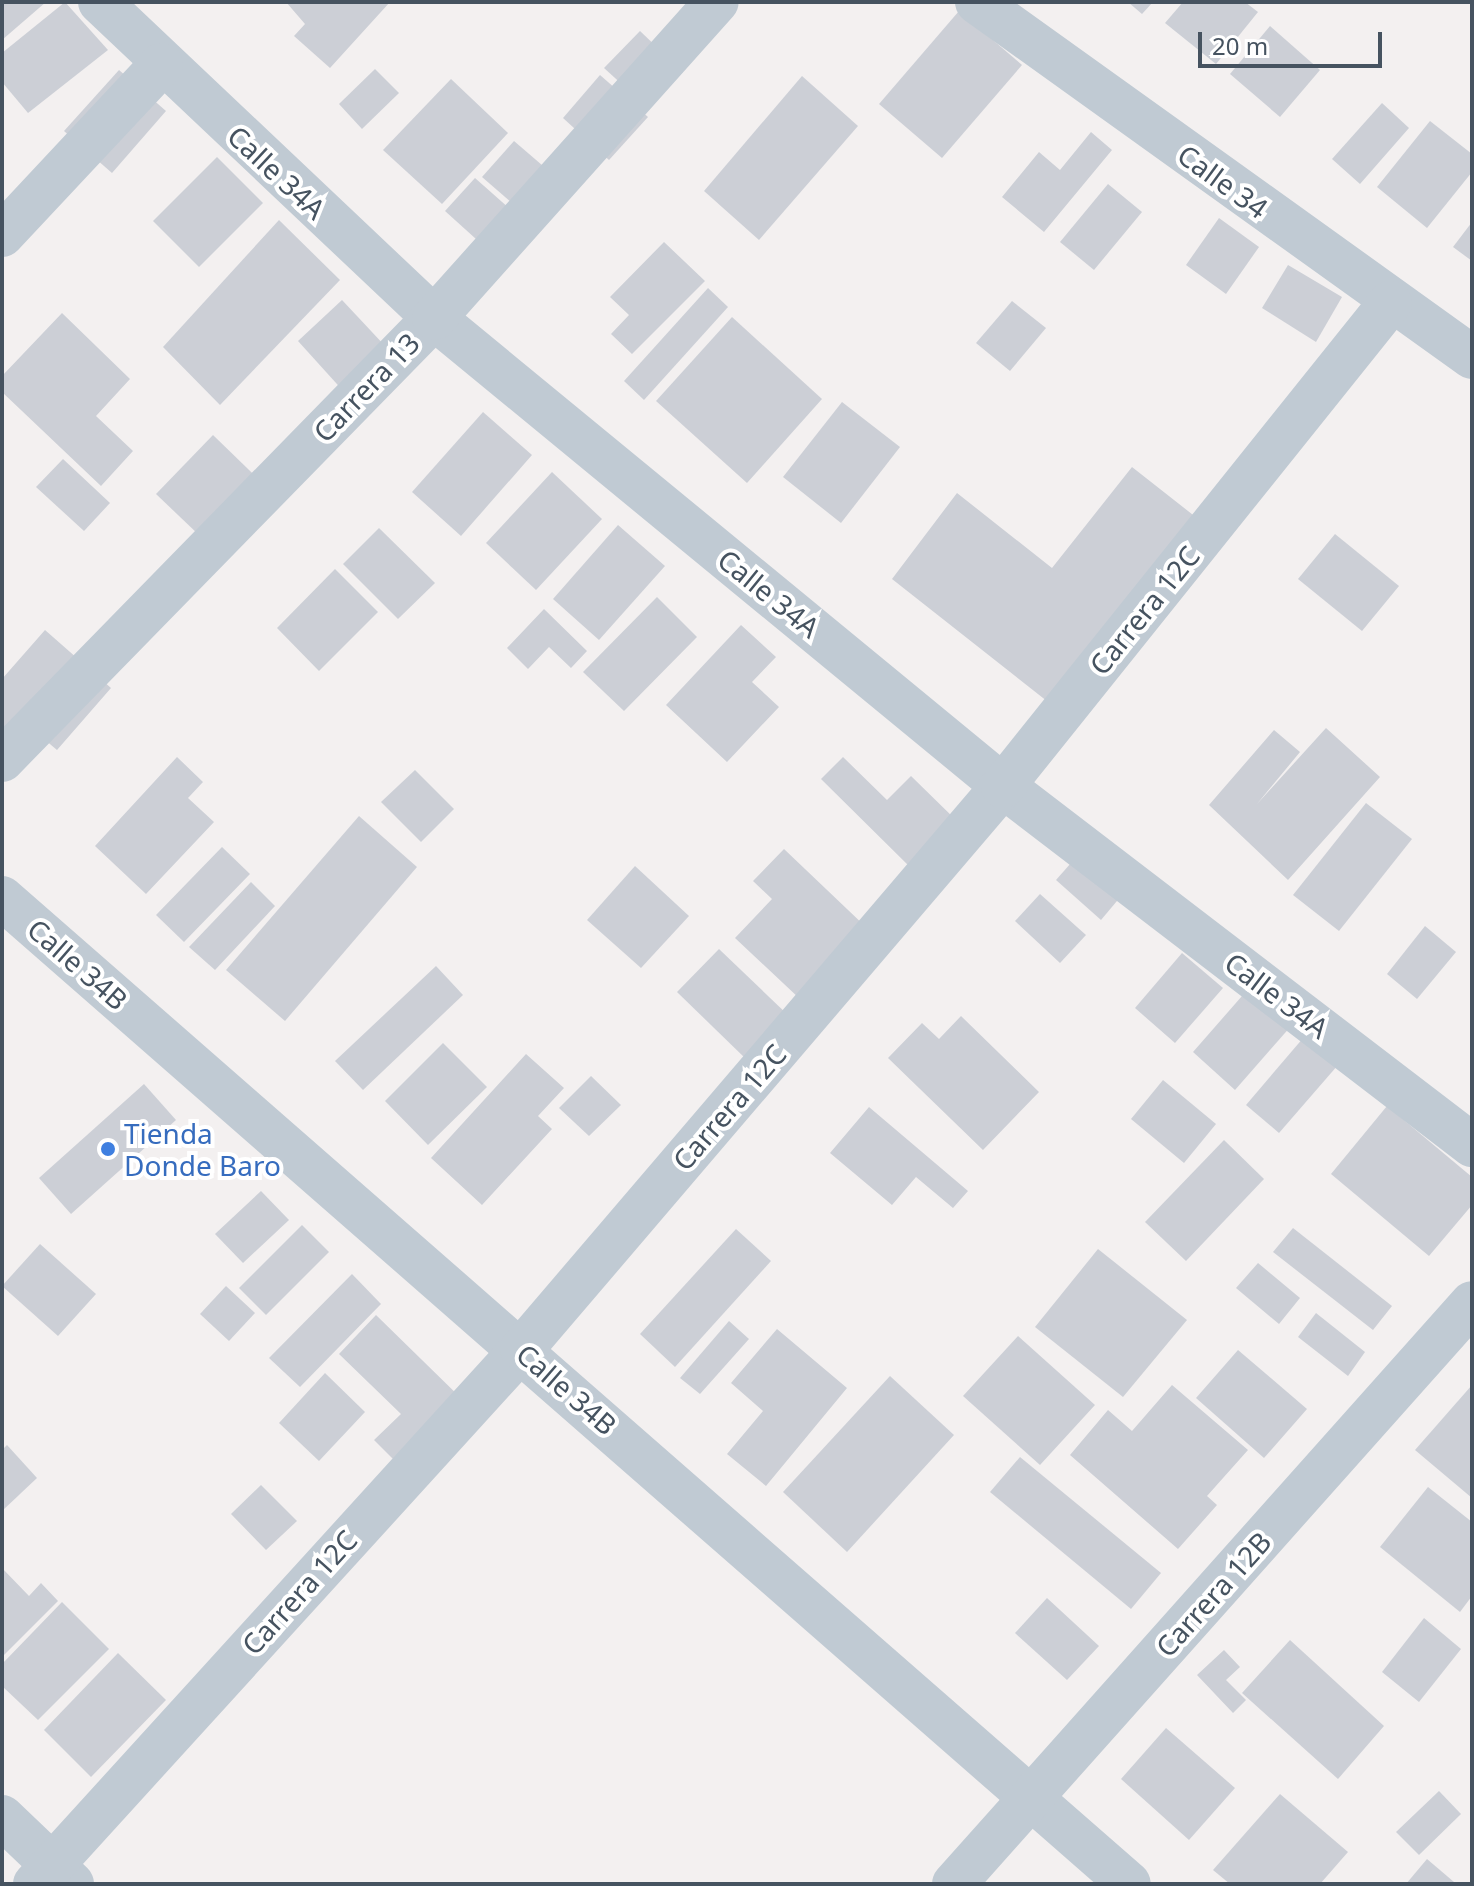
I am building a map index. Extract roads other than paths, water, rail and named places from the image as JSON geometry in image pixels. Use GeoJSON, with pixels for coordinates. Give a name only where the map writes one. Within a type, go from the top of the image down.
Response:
{"type":"FeatureCollection","features":[{"type":"Feature","properties":{"kind":"street","name":"Calle 34A"},"geometry":{"type":"LineString","coordinates":[[100,2],[161,65],[434,318],[1003,786],[1472,1145]]}},
{"type":"Feature","properties":{"kind":"street","name":"Carrera 13"},"geometry":{"type":"LineString","coordinates":[[2,760],[434,318],[717,2]]}},
{"type":"Feature","properties":{"kind":"street","name":"Calle 34"},"geometry":{"type":"LineString","coordinates":[[977,2],[1390,303],[1472,357]]}},
{"type":"Feature","properties":{"kind":"street"},"geometry":{"type":"LineString","coordinates":[[2,235],[161,65]]}},
{"type":"Feature","properties":{"kind":"street","name":"Carrera 12C"},"geometry":{"type":"LineString","coordinates":[[53,1877],[522,1349],[1003,786],[1390,303]]}},
{"type":"Feature","properties":{"kind":"street","name":"Calle 34B"},"geometry":{"type":"LineString","coordinates":[[2,898],[522,1349],[1129,1884]]}},
{"type":"Feature","properties":{"kind":"street","name":"Carrera 12B"},"geometry":{"type":"LineString","coordinates":[[954,1884],[1472,1303]]}},
{"type":"Feature","properties":{"kind":"street"},"geometry":{"type":"LineString","coordinates":[[2,1817],[53,1877]]}},
{"type":"Feature","properties":{"kind":"place","name":"Tienda Donde Baro"},"geometry":{"type":"Point","coordinates":[108,1149]}}]}
